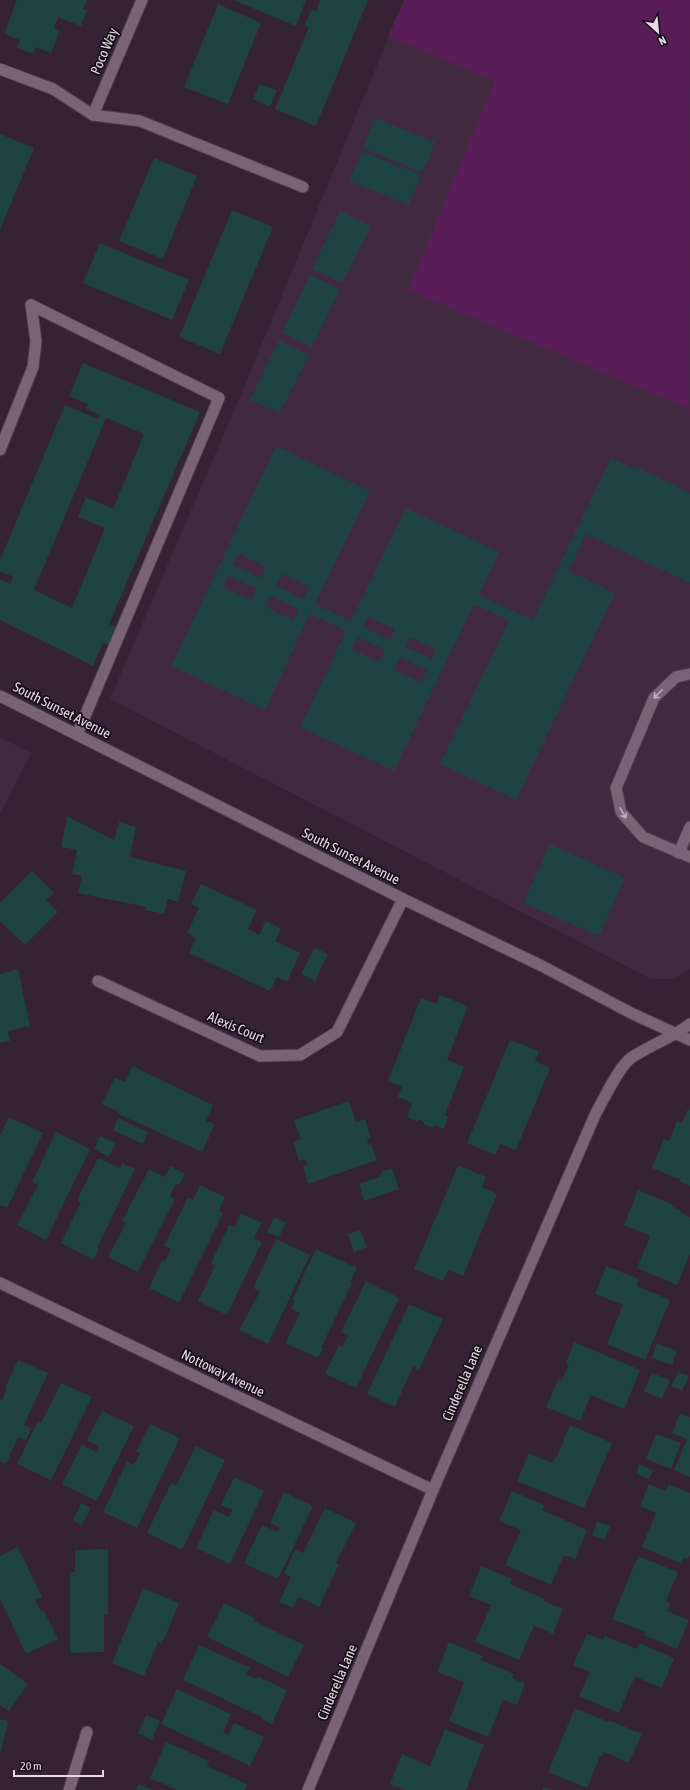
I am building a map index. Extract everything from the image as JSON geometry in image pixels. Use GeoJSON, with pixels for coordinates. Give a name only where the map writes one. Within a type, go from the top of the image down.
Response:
{"type":"FeatureCollection","features":[{"type":"Feature","properties":{"kind":"street","name":"Poco Way"},"geometry":{"type":"LineString","coordinates":[[93,115],[142,0]]}},
{"type":"Feature","properties":{"kind":"street"},"geometry":{"type":"LineString","coordinates":[[0,69],[53,89],[93,115],[140,121],[303,187]]}},
{"type":"Feature","properties":{"kind":"street"},"geometry":{"type":"LineString","coordinates":[[0,450],[33,367],[36,341],[31,304],[219,398],[77,735]]}},
{"type":"Feature","properties":{"kind":"street"},"geometry":{"type":"LineString","coordinates":[[690,674],[676,677],[654,698],[616,788],[621,812],[643,837],[690,857]]}},
{"type":"Feature","properties":{"kind":"street","name":"South Sunset Avenue"},"geometry":{"type":"LineString","coordinates":[[0,696],[403,899],[542,966],[633,1014],[690,1040]]}},
{"type":"Feature","properties":{"kind":"street"},"geometry":{"type":"LineString","coordinates":[[679,853],[690,827]]}},
{"type":"Feature","properties":{"kind":"street","name":"Alexis Court"},"geometry":{"type":"LineString","coordinates":[[98,981],[260,1056],[300,1055],[337,1032],[403,899]]}},
{"type":"Feature","properties":{"kind":"street","name":"Cinderella Lane"},"geometry":{"type":"LineString","coordinates":[[308,1790],[433,1490],[595,1114],[609,1088],[630,1058],[676,1034],[690,1024]]}},
{"type":"Feature","properties":{"kind":"street","name":"Nottoway Avenue"},"geometry":{"type":"LineString","coordinates":[[0,1283],[433,1490]]}},
{"type":"Feature","properties":{"kind":"street"},"geometry":{"type":"LineString","coordinates":[[69,1790],[87,1732]]}},
{"type":"Feature","properties":{"kind":"shaded area"},"geometry":{"type":"Polygon","coordinates":[[[404,0],[690,0],[690,969],[673,979],[651,979],[110,699],[250,373],[404,0]]]}},
{"type":"Feature","properties":{"kind":"shaded area"},"geometry":{"type":"Polygon","coordinates":[[[404,0],[690,0],[689,409],[408,290],[495,81],[388,36],[404,0]]]}},
{"type":"Feature","properties":{"kind":"shaded area"},"geometry":{"type":"Polygon","coordinates":[[[0,737],[31,753],[0,814],[0,737]]]}},
{"type":"Feature","properties":{"kind":"building"},"geometry":{"type":"Polygon","coordinates":[[[17,0],[87,0],[83,9],[87,10],[81,26],[58,17],[54,28],[60,31],[51,53],[36,47],[33,54],[17,47],[20,40],[4,34],[17,0]]]}},
{"type":"Feature","properties":{"kind":"building"},"geometry":{"type":"Polygon","coordinates":[[[233,0],[306,0],[296,26],[233,0]]]}},
{"type":"Feature","properties":{"kind":"building"},"geometry":{"type":"Polygon","coordinates":[[[320,0],[368,0],[316,126],[275,109],[309,27],[305,25],[311,10],[316,11],[320,0]]]}},
{"type":"Feature","properties":{"kind":"building"},"geometry":{"type":"Polygon","coordinates":[[[218,4],[261,23],[228,104],[184,87],[218,4]]]}},
{"type":"Feature","properties":{"kind":"building"},"geometry":{"type":"Polygon","coordinates":[[[260,84],[277,90],[270,107],[253,99],[260,84]]]}},
{"type":"Feature","properties":{"kind":"building"},"geometry":{"type":"Polygon","coordinates":[[[375,118],[435,142],[422,173],[363,148],[375,118]]]}},
{"type":"Feature","properties":{"kind":"building"},"geometry":{"type":"Polygon","coordinates":[[[0,134],[34,148],[0,230],[0,134]]]}},
{"type":"Feature","properties":{"kind":"building"},"geometry":{"type":"Polygon","coordinates":[[[362,151],[421,175],[409,205],[349,181],[362,151]]]}},
{"type":"Feature","properties":{"kind":"building"},"geometry":{"type":"Polygon","coordinates":[[[154,158],[197,176],[163,259],[119,241],[154,158]]]}},
{"type":"Feature","properties":{"kind":"building"},"geometry":{"type":"Polygon","coordinates":[[[232,210],[273,227],[220,354],[179,337],[232,210]]]}},
{"type":"Feature","properties":{"kind":"building"},"geometry":{"type":"Polygon","coordinates":[[[340,211],[371,226],[342,283],[312,269],[340,211]]]}},
{"type":"Feature","properties":{"kind":"building"},"geometry":{"type":"Polygon","coordinates":[[[100,243],[189,280],[172,320],[83,283],[100,243]]]}},
{"type":"Feature","properties":{"kind":"building"},"geometry":{"type":"Polygon","coordinates":[[[310,275],[340,289],[312,347],[282,333],[310,275]]]}},
{"type":"Feature","properties":{"kind":"building"},"geometry":{"type":"Polygon","coordinates":[[[279,340],[309,355],[280,413],[250,400],[279,340]]]}},
{"type":"Feature","properties":{"kind":"building"},"geometry":{"type":"Polygon","coordinates":[[[83,363],[200,412],[109,624],[119,628],[111,647],[103,643],[93,666],[0,620],[0,579],[10,584],[13,577],[0,571],[0,560],[65,405],[98,419],[100,415],[86,409],[88,404],[69,396],[83,363]],[[106,418],[34,590],[72,608],[105,528],[78,517],[86,497],[113,509],[144,434],[106,418]]]}},
{"type":"Feature","properties":{"kind":"building"},"geometry":{"type":"Polygon","coordinates":[[[276,446],[370,491],[315,604],[351,621],[406,508],[499,552],[479,595],[533,620],[611,458],[635,469],[636,467],[690,493],[690,583],[586,534],[569,571],[615,593],[516,800],[440,764],[509,621],[474,604],[394,771],[300,727],[346,631],[310,614],[265,710],[171,666],[276,446]],[[239,554],[233,565],[261,578],[266,567],[239,554]],[[282,574],[276,586],[303,599],[309,587],[282,574]],[[228,576],[223,587],[251,600],[256,588],[228,576]],[[271,596],[266,607],[293,620],[298,609],[271,596]],[[368,617],[363,627],[390,640],[395,629],[368,617]],[[358,637],[352,649],[379,662],[385,650],[358,637]],[[410,637],[405,647],[432,659],[436,649],[410,637]],[[400,657],[394,670],[421,682],[427,670],[400,657]]]}},
{"type":"Feature","properties":{"kind":"building"},"geometry":{"type":"Polygon","coordinates":[[[67,816],[114,840],[119,822],[136,827],[130,857],[186,871],[178,902],[168,899],[164,914],[145,910],[146,907],[78,893],[82,876],[72,874],[77,850],[61,847],[67,816]]]}},
{"type":"Feature","properties":{"kind":"building"},"geometry":{"type":"Polygon","coordinates":[[[550,844],[625,878],[599,936],[523,903],[550,844]]]}},
{"type":"Feature","properties":{"kind":"building"},"geometry":{"type":"Polygon","coordinates":[[[32,871],[54,893],[46,900],[58,912],[25,945],[0,921],[0,903],[32,871]]]}},
{"type":"Feature","properties":{"kind":"building"},"geometry":{"type":"Polygon","coordinates":[[[201,884],[257,910],[248,929],[259,935],[266,921],[281,929],[275,941],[300,953],[287,982],[277,977],[270,991],[189,953],[196,938],[187,933],[199,908],[191,904],[201,884]]]}},
{"type":"Feature","properties":{"kind":"building"},"geometry":{"type":"Polygon","coordinates":[[[314,948],[328,954],[315,981],[301,974],[314,948]]]}},
{"type":"Feature","properties":{"kind":"building"},"geometry":{"type":"Polygon","coordinates":[[[18,969],[30,1026],[8,1031],[10,1041],[0,1043],[0,974],[18,969]]]}},
{"type":"Feature","properties":{"kind":"building"},"geometry":{"type":"Polygon","coordinates":[[[440,995],[468,1006],[447,1060],[464,1067],[445,1115],[448,1116],[444,1129],[434,1125],[433,1128],[423,1124],[424,1122],[419,1119],[418,1122],[407,1117],[412,1103],[398,1097],[402,1087],[388,1081],[421,998],[437,1004],[440,995]]]}},
{"type":"Feature","properties":{"kind":"building"},"geometry":{"type":"Polygon","coordinates":[[[510,1040],[539,1051],[535,1061],[550,1068],[516,1150],[500,1144],[495,1155],[467,1143],[510,1040]]]}},
{"type":"Feature","properties":{"kind":"building"},"geometry":{"type":"Polygon","coordinates":[[[132,1066],[213,1105],[206,1121],[215,1124],[202,1152],[118,1114],[119,1112],[102,1104],[115,1077],[125,1082],[132,1066]]]}},
{"type":"Feature","properties":{"kind":"building"},"geometry":{"type":"Polygon","coordinates":[[[349,1101],[356,1122],[365,1119],[371,1138],[367,1139],[369,1145],[371,1144],[377,1160],[308,1184],[303,1167],[307,1165],[305,1159],[299,1161],[293,1142],[301,1139],[294,1120],[349,1101]]]}},
{"type":"Feature","properties":{"kind":"building"},"geometry":{"type":"Polygon","coordinates":[[[688,1109],[690,1110],[690,1186],[680,1182],[681,1180],[652,1168],[664,1139],[669,1141],[677,1121],[682,1123],[688,1109]]]}},
{"type":"Feature","properties":{"kind":"building"},"geometry":{"type":"Polygon","coordinates":[[[9,1117],[43,1133],[7,1208],[0,1205],[0,1135],[9,1117]]]}},
{"type":"Feature","properties":{"kind":"building"},"geometry":{"type":"Polygon","coordinates":[[[118,1118],[148,1132],[143,1144],[113,1130],[118,1118]]]}},
{"type":"Feature","properties":{"kind":"building"},"geometry":{"type":"Polygon","coordinates":[[[56,1132],[90,1149],[46,1240],[17,1225],[38,1185],[32,1182],[56,1132]]]}},
{"type":"Feature","properties":{"kind":"building"},"geometry":{"type":"Polygon","coordinates":[[[100,1136],[116,1143],[109,1157],[94,1149],[100,1136]]]}},
{"type":"Feature","properties":{"kind":"building"},"geometry":{"type":"Polygon","coordinates":[[[98,1158],[120,1168],[122,1163],[135,1169],[97,1248],[99,1249],[94,1260],[61,1243],[81,1202],[77,1200],[98,1158]]]}},
{"type":"Feature","properties":{"kind":"building"},"geometry":{"type":"Polygon","coordinates":[[[458,1165],[486,1177],[482,1187],[497,1194],[463,1276],[448,1270],[443,1281],[414,1269],[458,1165]]]}},
{"type":"Feature","properties":{"kind":"building"},"geometry":{"type":"Polygon","coordinates":[[[170,1166],[185,1174],[179,1185],[176,1184],[170,1196],[175,1199],[138,1272],[108,1257],[126,1223],[122,1221],[149,1169],[165,1177],[170,1166]]]}},
{"type":"Feature","properties":{"kind":"building"},"geometry":{"type":"Polygon","coordinates":[[[392,1168],[399,1189],[364,1201],[359,1184],[379,1177],[381,1172],[392,1168]]]}},
{"type":"Feature","properties":{"kind":"building"},"geometry":{"type":"Polygon","coordinates":[[[200,1185],[225,1197],[219,1211],[223,1213],[179,1303],[149,1288],[162,1260],[165,1261],[171,1249],[164,1246],[188,1197],[193,1200],[200,1185]]]}},
{"type":"Feature","properties":{"kind":"building"},"geometry":{"type":"Polygon","coordinates":[[[638,1190],[672,1204],[671,1206],[681,1210],[680,1212],[690,1217],[690,1254],[677,1285],[637,1268],[650,1236],[624,1225],[638,1190]]]}},
{"type":"Feature","properties":{"kind":"building"},"geometry":{"type":"Polygon","coordinates":[[[241,1213],[262,1223],[254,1238],[262,1242],[227,1315],[198,1301],[215,1266],[211,1263],[229,1225],[235,1227],[241,1213]]]}},
{"type":"Feature","properties":{"kind":"building"},"geometry":{"type":"Polygon","coordinates":[[[274,1217],[286,1223],[279,1237],[267,1232],[274,1217]]]}},
{"type":"Feature","properties":{"kind":"building"},"geometry":{"type":"Polygon","coordinates":[[[360,1230],[367,1247],[354,1252],[348,1234],[360,1230]]]}},
{"type":"Feature","properties":{"kind":"building"},"geometry":{"type":"Polygon","coordinates":[[[276,1239],[310,1255],[268,1344],[239,1330],[260,1291],[253,1288],[276,1239]]]}},
{"type":"Feature","properties":{"kind":"building"},"geometry":{"type":"Polygon","coordinates":[[[316,1249],[357,1268],[350,1283],[352,1283],[321,1348],[323,1348],[318,1358],[285,1343],[300,1313],[291,1309],[295,1301],[292,1300],[316,1249]]]}},
{"type":"Feature","properties":{"kind":"building"},"geometry":{"type":"Polygon","coordinates":[[[606,1266],[639,1279],[637,1286],[670,1300],[645,1360],[607,1344],[623,1305],[595,1294],[606,1266]]]}},
{"type":"Feature","properties":{"kind":"building"},"geometry":{"type":"Polygon","coordinates":[[[366,1281],[399,1298],[356,1388],[325,1374],[339,1345],[342,1347],[348,1335],[341,1332],[366,1281]]]}},
{"type":"Feature","properties":{"kind":"building"},"geometry":{"type":"Polygon","coordinates":[[[409,1304],[443,1319],[419,1370],[413,1366],[395,1407],[367,1394],[409,1304]]]}},
{"type":"Feature","properties":{"kind":"building"},"geometry":{"type":"Polygon","coordinates":[[[574,1342],[640,1370],[624,1409],[591,1395],[580,1421],[546,1407],[558,1379],[562,1380],[569,1365],[566,1363],[574,1342]]]}},
{"type":"Feature","properties":{"kind":"building"},"geometry":{"type":"Polygon","coordinates":[[[657,1343],[677,1351],[672,1365],[652,1358],[657,1343]]]}},
{"type":"Feature","properties":{"kind":"building"},"geometry":{"type":"Polygon","coordinates":[[[18,1360],[48,1373],[24,1425],[31,1428],[26,1440],[18,1437],[6,1464],[0,1461],[0,1399],[2,1400],[7,1389],[5,1388],[18,1360]]]}},
{"type":"Feature","properties":{"kind":"building"},"geometry":{"type":"Polygon","coordinates":[[[678,1372],[689,1376],[682,1391],[671,1386],[678,1372]]]}},
{"type":"Feature","properties":{"kind":"building"},"geometry":{"type":"Polygon","coordinates":[[[652,1373],[670,1380],[662,1399],[644,1391],[652,1373]]]}},
{"type":"Feature","properties":{"kind":"building"},"geometry":{"type":"Polygon","coordinates":[[[61,1383],[92,1397],[51,1480],[17,1464],[38,1421],[41,1423],[61,1383]]]}},
{"type":"Feature","properties":{"kind":"building"},"geometry":{"type":"Polygon","coordinates":[[[102,1411],[134,1426],[97,1501],[62,1484],[82,1444],[96,1452],[99,1446],[87,1440],[102,1411]]]}},
{"type":"Feature","properties":{"kind":"building"},"geometry":{"type":"Polygon","coordinates":[[[680,1413],[690,1417],[690,1477],[674,1470],[687,1439],[672,1433],[680,1413]]]}},
{"type":"Feature","properties":{"kind":"building"},"geometry":{"type":"Polygon","coordinates":[[[150,1424],[180,1438],[137,1528],[103,1512],[127,1462],[134,1465],[140,1453],[136,1452],[150,1424]]]}},
{"type":"Feature","properties":{"kind":"building"},"geometry":{"type":"Polygon","coordinates":[[[570,1425],[612,1443],[584,1508],[517,1481],[529,1453],[552,1463],[555,1457],[556,1458],[570,1425]]]}},
{"type":"Feature","properties":{"kind":"building"},"geometry":{"type":"Polygon","coordinates":[[[656,1434],[681,1443],[671,1469],[646,1459],[656,1434]]]}},
{"type":"Feature","properties":{"kind":"building"},"geometry":{"type":"Polygon","coordinates":[[[196,1446],[225,1460],[182,1550],[147,1533],[171,1483],[176,1486],[196,1446]]]}},
{"type":"Feature","properties":{"kind":"building"},"geometry":{"type":"Polygon","coordinates":[[[639,1464],[653,1470],[649,1479],[636,1474],[639,1464]]]}},
{"type":"Feature","properties":{"kind":"building"},"geometry":{"type":"Polygon","coordinates":[[[234,1477],[264,1491],[230,1564],[196,1548],[214,1510],[229,1517],[233,1510],[221,1505],[234,1477]]]}},
{"type":"Feature","properties":{"kind":"building"},"geometry":{"type":"Polygon","coordinates":[[[649,1484],[665,1491],[669,1484],[690,1493],[690,1555],[688,1560],[684,1558],[682,1564],[642,1547],[656,1513],[640,1506],[649,1484]]]}},
{"type":"Feature","properties":{"kind":"building"},"geometry":{"type":"Polygon","coordinates":[[[512,1491],[544,1505],[542,1510],[587,1530],[575,1559],[564,1555],[551,1585],[505,1565],[521,1530],[499,1521],[512,1491]]]}},
{"type":"Feature","properties":{"kind":"building"},"geometry":{"type":"Polygon","coordinates":[[[284,1492],[313,1506],[278,1579],[244,1563],[262,1525],[278,1532],[280,1528],[270,1523],[284,1492]]]}},
{"type":"Feature","properties":{"kind":"building"},"geometry":{"type":"Polygon","coordinates":[[[81,1503],[91,1508],[82,1525],[73,1520],[81,1503]]]}},
{"type":"Feature","properties":{"kind":"building"},"geometry":{"type":"Polygon","coordinates":[[[325,1508],[356,1523],[336,1563],[339,1564],[319,1607],[299,1597],[293,1608],[279,1602],[291,1577],[284,1573],[295,1550],[303,1553],[325,1508]]]}},
{"type":"Feature","properties":{"kind":"building"},"geometry":{"type":"Polygon","coordinates":[[[597,1522],[610,1526],[605,1540],[592,1535],[597,1522]]]}},
{"type":"Feature","properties":{"kind":"building"},"geometry":{"type":"Polygon","coordinates":[[[18,1547],[42,1597],[35,1600],[41,1612],[44,1611],[58,1639],[26,1654],[0,1599],[0,1556],[18,1547]]]}},
{"type":"Feature","properties":{"kind":"building"},"geometry":{"type":"Polygon","coordinates":[[[108,1549],[108,1614],[104,1614],[104,1652],[70,1653],[70,1572],[75,1572],[75,1550],[108,1549]]]}},
{"type":"Feature","properties":{"kind":"building"},"geometry":{"type":"Polygon","coordinates":[[[638,1556],[678,1572],[666,1601],[670,1603],[667,1611],[689,1620],[677,1649],[644,1635],[645,1632],[612,1619],[638,1556]]]}},
{"type":"Feature","properties":{"kind":"building"},"geometry":{"type":"Polygon","coordinates":[[[481,1566],[512,1579],[510,1584],[545,1599],[544,1601],[563,1609],[553,1634],[534,1626],[519,1660],[475,1642],[491,1605],[469,1596],[481,1566]]]}},
{"type":"Feature","properties":{"kind":"building"},"geometry":{"type":"Polygon","coordinates":[[[143,1588],[179,1603],[162,1644],[158,1642],[144,1676],[112,1663],[143,1588]]]}},
{"type":"Feature","properties":{"kind":"building"},"geometry":{"type":"Polygon","coordinates":[[[224,1603],[255,1618],[254,1621],[304,1645],[288,1677],[207,1637],[224,1603]]]}},
{"type":"Feature","properties":{"kind":"building"},"geometry":{"type":"Polygon","coordinates":[[[587,1634],[603,1640],[605,1636],[637,1649],[639,1643],[674,1658],[662,1688],[636,1677],[631,1684],[619,1713],[579,1696],[590,1672],[573,1665],[587,1634]]]}},
{"type":"Feature","properties":{"kind":"building"},"geometry":{"type":"Polygon","coordinates":[[[449,1642],[483,1656],[481,1660],[514,1674],[512,1678],[525,1684],[517,1705],[503,1700],[488,1737],[449,1721],[464,1682],[437,1672],[449,1642]]]}},
{"type":"Feature","properties":{"kind":"building"},"geometry":{"type":"Polygon","coordinates":[[[199,1645],[250,1668],[246,1675],[257,1679],[257,1676],[287,1690],[272,1724],[262,1719],[262,1717],[183,1680],[199,1645]]]}},
{"type":"Feature","properties":{"kind":"building"},"geometry":{"type":"Polygon","coordinates":[[[0,1664],[28,1684],[9,1711],[0,1705],[0,1664]]]}},
{"type":"Feature","properties":{"kind":"building"},"geometry":{"type":"Polygon","coordinates":[[[177,1689],[231,1714],[223,1732],[228,1735],[234,1723],[264,1737],[250,1766],[161,1724],[177,1689]]]}},
{"type":"Feature","properties":{"kind":"building"},"geometry":{"type":"Polygon","coordinates":[[[575,1708],[642,1734],[629,1763],[604,1752],[602,1757],[600,1756],[587,1788],[548,1772],[575,1708]]]}},
{"type":"Feature","properties":{"kind":"building"},"geometry":{"type":"Polygon","coordinates":[[[146,1715],[160,1721],[152,1740],[138,1733],[146,1715]]]}},
{"type":"Feature","properties":{"kind":"building"},"geometry":{"type":"Polygon","coordinates":[[[0,1719],[8,1721],[1,1752],[0,1751],[0,1719]]]}},
{"type":"Feature","properties":{"kind":"building"},"geometry":{"type":"Polygon","coordinates":[[[445,1729],[484,1745],[466,1790],[405,1790],[390,1784],[402,1754],[430,1766],[445,1729]]]}},
{"type":"Feature","properties":{"kind":"building"},"geometry":{"type":"Polygon","coordinates":[[[166,1742],[209,1761],[207,1766],[247,1784],[245,1790],[177,1790],[150,1778],[166,1742]]]}},
{"type":"Feature","properties":{"kind":"building"},"geometry":{"type":"Polygon","coordinates":[[[139,1784],[153,1790],[136,1790],[139,1784]]]}},
{"type":"Feature","properties":{"kind":"building"},"geometry":{"type":"Polygon","coordinates":[[[543,1787],[551,1790],[542,1790],[543,1787]]]}}]}
